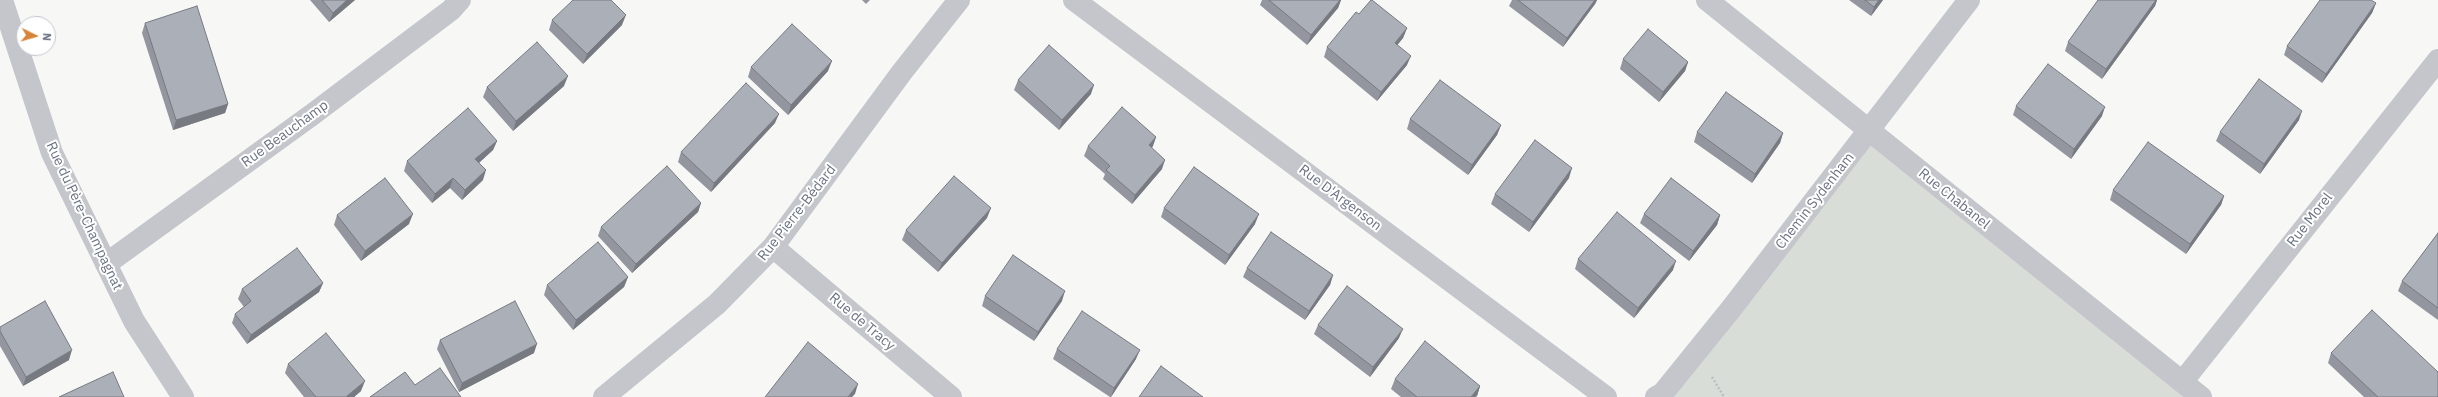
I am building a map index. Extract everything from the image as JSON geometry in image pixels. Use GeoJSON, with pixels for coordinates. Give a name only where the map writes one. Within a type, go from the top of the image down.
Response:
{"type":"FeatureCollection","features":[{"type":"Feature","properties":{"kind":"street","name":"Rue du Père-Champagnat"},"geometry":{"type":"LineString","coordinates":[[2,0],[52,152],[134,321],[183,397]]}},
{"type":"Feature","properties":{"kind":"street","name":"Rue Beauchamp"},"geometry":{"type":"LineString","coordinates":[[106,264],[325,105],[451,10],[460,0]]}},
{"type":"Feature","properties":{"kind":"street","name":"Rue Pierre-Bédard"},"geometry":{"type":"LineString","coordinates":[[604,397],[718,304],[773,247],[902,72],[959,0]]}},
{"type":"Feature","properties":{"kind":"street","name":"Rue D'Argenson"},"geometry":{"type":"LineString","coordinates":[[1074,0],[1606,397]]}},
{"type":"Feature","properties":{"kind":"street","name":"Rue Chabanel"},"geometry":{"type":"LineString","coordinates":[[1707,0],[1868,131],[2202,397]]}},
{"type":"Feature","properties":{"kind":"street","name":"Chemin Sydenham"},"geometry":{"type":"LineString","coordinates":[[1656,397],[1662,393],[1731,309],[1969,0]]}},
{"type":"Feature","properties":{"kind":"street","name":"Rue Morel"},"geometry":{"type":"LineString","coordinates":[[2183,381],[2438,60]]}},
{"type":"Feature","properties":{"kind":"street","name":"Rue de Tracy"},"geometry":{"type":"LineString","coordinates":[[773,247],[951,397]]}},
{"type":"Feature","properties":{"kind":"shaded area"},"geometry":{"type":"Polygon","coordinates":[[[1869,131],[2201,397],[1660,397],[1869,131]]]}},
{"type":"Feature","properties":{"kind":"building"},"geometry":{"type":"Polygon","coordinates":[[[322,0],[347,0],[333,13],[322,0]]]}},
{"type":"Feature","properties":{"kind":"building"},"geometry":{"type":"Polygon","coordinates":[[[573,0],[611,0],[626,15],[587,54],[552,20],[573,0]]]}},
{"type":"Feature","properties":{"kind":"building"},"geometry":{"type":"Polygon","coordinates":[[[1269,0],[1340,0],[1311,35],[1269,0]]]}},
{"type":"Feature","properties":{"kind":"building"},"geometry":{"type":"Polygon","coordinates":[[[1371,0],[1407,28],[1395,43],[1411,56],[1381,92],[1327,47],[1356,12],[1359,14],[1371,0]]]}},
{"type":"Feature","properties":{"kind":"building"},"geometry":{"type":"Polygon","coordinates":[[[1518,0],[1595,0],[1567,38],[1518,0]]]}},
{"type":"Feature","properties":{"kind":"building"},"geometry":{"type":"Polygon","coordinates":[[[1865,0],[1879,0],[1874,7],[1865,0]]]}},
{"type":"Feature","properties":{"kind":"building"},"geometry":{"type":"Polygon","coordinates":[[[2098,0],[2156,0],[2106,69],[2068,42],[2098,0]]]}},
{"type":"Feature","properties":{"kind":"building"},"geometry":{"type":"Polygon","coordinates":[[[2320,0],[2371,0],[2376,3],[2326,74],[2287,46],[2320,0]]]}},
{"type":"Feature","properties":{"kind":"building"},"geometry":{"type":"Polygon","coordinates":[[[197,6],[228,104],[176,120],[145,23],[197,6]]]}},
{"type":"Feature","properties":{"kind":"building"},"geometry":{"type":"Polygon","coordinates":[[[792,24],[832,61],[791,105],[751,67],[792,24]]]}},
{"type":"Feature","properties":{"kind":"building"},"geometry":{"type":"Polygon","coordinates":[[[1648,29],[1688,62],[1663,92],[1623,59],[1648,29]]]}},
{"type":"Feature","properties":{"kind":"building"},"geometry":{"type":"Polygon","coordinates":[[[537,42],[568,76],[516,121],[487,87],[537,42]]]}},
{"type":"Feature","properties":{"kind":"building"},"geometry":{"type":"Polygon","coordinates":[[[1049,45],[1094,85],[1062,120],[1018,80],[1049,45]]]}},
{"type":"Feature","properties":{"kind":"building"},"geometry":{"type":"Polygon","coordinates":[[[2048,64],[2105,107],[2074,149],[2016,106],[2048,64]]]}},
{"type":"Feature","properties":{"kind":"building"},"geometry":{"type":"Polygon","coordinates":[[[2259,79],[2302,111],[2264,164],[2220,132],[2259,79]]]}},
{"type":"Feature","properties":{"kind":"building"},"geometry":{"type":"Polygon","coordinates":[[[1440,80],[1501,125],[1472,165],[1410,119],[1440,80]]]}},
{"type":"Feature","properties":{"kind":"building"},"geometry":{"type":"Polygon","coordinates":[[[746,83],[779,114],[714,183],[681,152],[746,83]]]}},
{"type":"Feature","properties":{"kind":"building"},"geometry":{"type":"Polygon","coordinates":[[[1726,92],[1783,133],[1755,174],[1697,132],[1726,92]]]}},
{"type":"Feature","properties":{"kind":"building"},"geometry":{"type":"Polygon","coordinates":[[[1122,107],[1156,137],[1149,145],[1165,160],[1135,195],[1106,170],[1110,166],[1088,146],[1122,107]]]}},
{"type":"Feature","properties":{"kind":"building"},"geometry":{"type":"Polygon","coordinates":[[[468,108],[497,141],[475,159],[486,170],[465,190],[453,178],[435,194],[407,161],[468,108]]]}},
{"type":"Feature","properties":{"kind":"building"},"geometry":{"type":"Polygon","coordinates":[[[1535,140],[1572,168],[1533,222],[1495,194],[1535,140]]]}},
{"type":"Feature","properties":{"kind":"building"},"geometry":{"type":"Polygon","coordinates":[[[2148,142],[2224,196],[2190,244],[2113,190],[2148,142]]]}},
{"type":"Feature","properties":{"kind":"building"},"geometry":{"type":"Polygon","coordinates":[[[667,166],[701,203],[636,264],[601,227],[667,166]]]}},
{"type":"Feature","properties":{"kind":"building"},"geometry":{"type":"Polygon","coordinates":[[[1194,167],[1259,214],[1229,255],[1164,208],[1194,167]]]}},
{"type":"Feature","properties":{"kind":"building"},"geometry":{"type":"Polygon","coordinates":[[[954,176],[991,208],[942,263],[906,230],[954,176]]]}},
{"type":"Feature","properties":{"kind":"building"},"geometry":{"type":"Polygon","coordinates":[[[385,178],[413,214],[365,251],[337,215],[385,178]]]}},
{"type":"Feature","properties":{"kind":"building"},"geometry":{"type":"Polygon","coordinates":[[[1671,178],[1720,215],[1693,251],[1644,214],[1671,178]]]}},
{"type":"Feature","properties":{"kind":"building"},"geometry":{"type":"Polygon","coordinates":[[[1617,212],[1676,261],[1638,308],[1578,259],[1617,212]]]}},
{"type":"Feature","properties":{"kind":"building"},"geometry":{"type":"Polygon","coordinates":[[[1271,232],[1333,275],[1309,311],[1247,268],[1271,232]]]}},
{"type":"Feature","properties":{"kind":"building"},"geometry":{"type":"Polygon","coordinates":[[[2438,233],[2438,308],[2402,281],[2438,233]]]}},
{"type":"Feature","properties":{"kind":"building"},"geometry":{"type":"Polygon","coordinates":[[[598,242],[628,277],[576,320],[547,285],[598,242]]]}},
{"type":"Feature","properties":{"kind":"building"},"geometry":{"type":"Polygon","coordinates":[[[297,248],[323,283],[251,335],[235,314],[251,301],[242,289],[297,248]]]}},
{"type":"Feature","properties":{"kind":"building"},"geometry":{"type":"Polygon","coordinates":[[[1013,255],[1065,291],[1038,332],[985,296],[1013,255]]]}},
{"type":"Feature","properties":{"kind":"building"},"geometry":{"type":"Polygon","coordinates":[[[1347,286],[1403,329],[1373,367],[1318,325],[1347,286]]]}},
{"type":"Feature","properties":{"kind":"building"},"geometry":{"type":"Polygon","coordinates":[[[45,301],[72,350],[26,377],[0,331],[0,327],[45,301]]]}},
{"type":"Feature","properties":{"kind":"building"},"geometry":{"type":"Polygon","coordinates":[[[515,301],[537,344],[462,383],[440,340],[515,301]]]}},
{"type":"Feature","properties":{"kind":"building"},"geometry":{"type":"Polygon","coordinates":[[[2372,310],[2438,372],[2438,397],[2378,397],[2331,353],[2372,310]]]}},
{"type":"Feature","properties":{"kind":"building"},"geometry":{"type":"Polygon","coordinates":[[[1082,311],[1140,350],[1114,388],[1057,349],[1082,311]]]}},
{"type":"Feature","properties":{"kind":"building"},"geometry":{"type":"Polygon","coordinates":[[[326,333],[365,381],[346,397],[316,397],[288,364],[326,333]]]}},
{"type":"Feature","properties":{"kind":"building"},"geometry":{"type":"Polygon","coordinates":[[[1425,341],[1480,386],[1471,397],[1417,397],[1395,379],[1425,341]]]}},
{"type":"Feature","properties":{"kind":"building"},"geometry":{"type":"Polygon","coordinates":[[[808,342],[858,384],[848,397],[765,397],[808,342]]]}},
{"type":"Feature","properties":{"kind":"building"},"geometry":{"type":"Polygon","coordinates":[[[1161,366],[1203,397],[1139,397],[1161,366]]]}},
{"type":"Feature","properties":{"kind":"building"},"geometry":{"type":"Polygon","coordinates":[[[440,368],[461,397],[370,397],[405,372],[415,385],[440,368]]]}},
{"type":"Feature","properties":{"kind":"building"},"geometry":{"type":"Polygon","coordinates":[[[113,372],[124,397],[59,397],[113,372]]]}}]}
